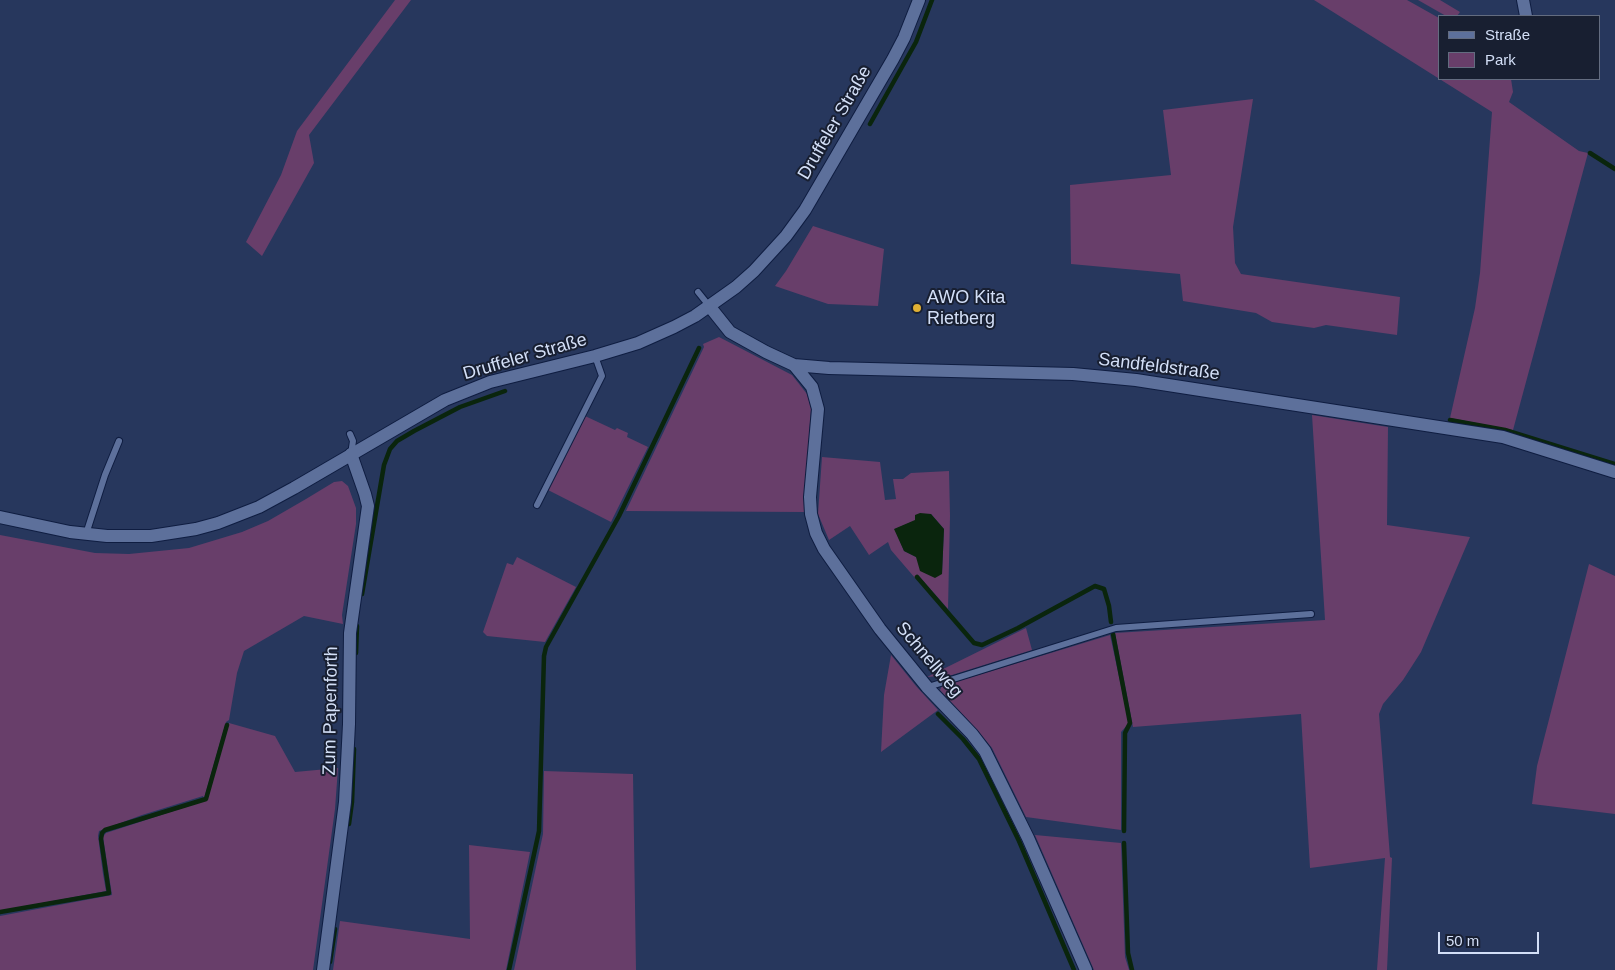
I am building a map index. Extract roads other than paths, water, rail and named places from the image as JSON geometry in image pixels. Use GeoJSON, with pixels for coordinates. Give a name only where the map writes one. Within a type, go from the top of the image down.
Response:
{"type":"FeatureCollection","features":[{"type":"Feature","properties":{"kind":"street","name":"Druffeler Straße"},"geometry":{"type":"LineString","coordinates":[[0,517],[86,534],[128,537],[189,531],[218,523],[259,506],[444,400],[490,382],[595,356],[638,343],[674,327],[710,307],[760,265],[786,236],[804,210],[893,59],[904,38],[919,0]]}},
{"type":"Feature","properties":{"kind":"street"},"geometry":{"type":"LineString","coordinates":[[1523,0],[1526,15]]}},
{"type":"Feature","properties":{"kind":"street","name":"Sandfeldstraße"},"geometry":{"type":"LineString","coordinates":[[710,307],[730,332],[794,365],[829,368],[1073,374],[1136,380],[1503,437],[1615,472]]}},
{"type":"Feature","properties":{"kind":"street","name":"Schnellweg"},"geometry":{"type":"LineString","coordinates":[[794,365],[812,387],[818,409],[810,497],[811,514],[816,533],[824,549],[880,629],[927,687],[985,750],[1028,838],[1086,970]]}},
{"type":"Feature","properties":{"kind":"street","name":"Zum Papenforth"},"geometry":{"type":"LineString","coordinates":[[322,970],[345,802],[349,724],[350,633],[368,506],[351,454]]}},
{"type":"Feature","properties":{"kind":"lane"},"geometry":{"type":"LineString","coordinates":[[698,292],[710,307]]}},
{"type":"Feature","properties":{"kind":"lane"},"geometry":{"type":"LineString","coordinates":[[536,505],[602,376],[595,356]]}},
{"type":"Feature","properties":{"kind":"lane"},"geometry":{"type":"LineString","coordinates":[[350,434],[353,441],[351,454]]}},
{"type":"Feature","properties":{"kind":"lane"},"geometry":{"type":"LineString","coordinates":[[86,534],[102,483],[119,441]]}},
{"type":"Feature","properties":{"kind":"lane"},"geometry":{"type":"LineString","coordinates":[[927,687],[1116,628],[1311,614]]}},
{"type":"Feature","properties":{"kind":"waterway"},"geometry":{"type":"LineString","coordinates":[[870,124],[916,42],[932,0]]}},
{"type":"Feature","properties":{"kind":"waterway"},"geometry":{"type":"LineString","coordinates":[[1590,153],[1615,169]]}},
{"type":"Feature","properties":{"kind":"waterway"},"geometry":{"type":"LineString","coordinates":[[509,970],[539,831],[544,656],[546,647],[619,516],[699,348]]}},
{"type":"Feature","properties":{"kind":"waterway"},"geometry":{"type":"LineString","coordinates":[[362,594],[384,465],[390,449],[397,441],[460,407],[505,391]]}},
{"type":"Feature","properties":{"kind":"waterway"},"geometry":{"type":"LineString","coordinates":[[1450,420],[1505,430],[1615,464]]}},
{"type":"Feature","properties":{"kind":"waterway"},"geometry":{"type":"LineString","coordinates":[[917,577],[974,643],[982,645],[1018,628],[1095,586],[1104,589],[1111,622]]}},
{"type":"Feature","properties":{"kind":"waterway"},"geometry":{"type":"LineString","coordinates":[[356,653],[357,626]]}},
{"type":"Feature","properties":{"kind":"waterway"},"geometry":{"type":"LineString","coordinates":[[1113,634],[1130,723],[1125,733],[1124,831]]}},
{"type":"Feature","properties":{"kind":"waterway"},"geometry":{"type":"LineString","coordinates":[[938,714],[963,739],[979,759],[1019,841],[1074,970]]}},
{"type":"Feature","properties":{"kind":"waterway"},"geometry":{"type":"LineString","coordinates":[[0,912],[109,893],[101,839],[102,833],[105,830],[206,799],[227,725]]}},
{"type":"Feature","properties":{"kind":"waterway"},"geometry":{"type":"LineString","coordinates":[[349,824],[352,802],[354,749]]}},
{"type":"Feature","properties":{"kind":"waterway"},"geometry":{"type":"LineString","coordinates":[[1124,843],[1128,953],[1132,970]]}},
{"type":"Feature","properties":{"kind":"waterway"},"geometry":{"type":"LineString","coordinates":[[330,962],[335,929]]}},
{"type":"Feature","properties":{"kind":"place","name":"AWO Kita Rietberg"},"geometry":{"type":"Point","coordinates":[917,308]}}]}
